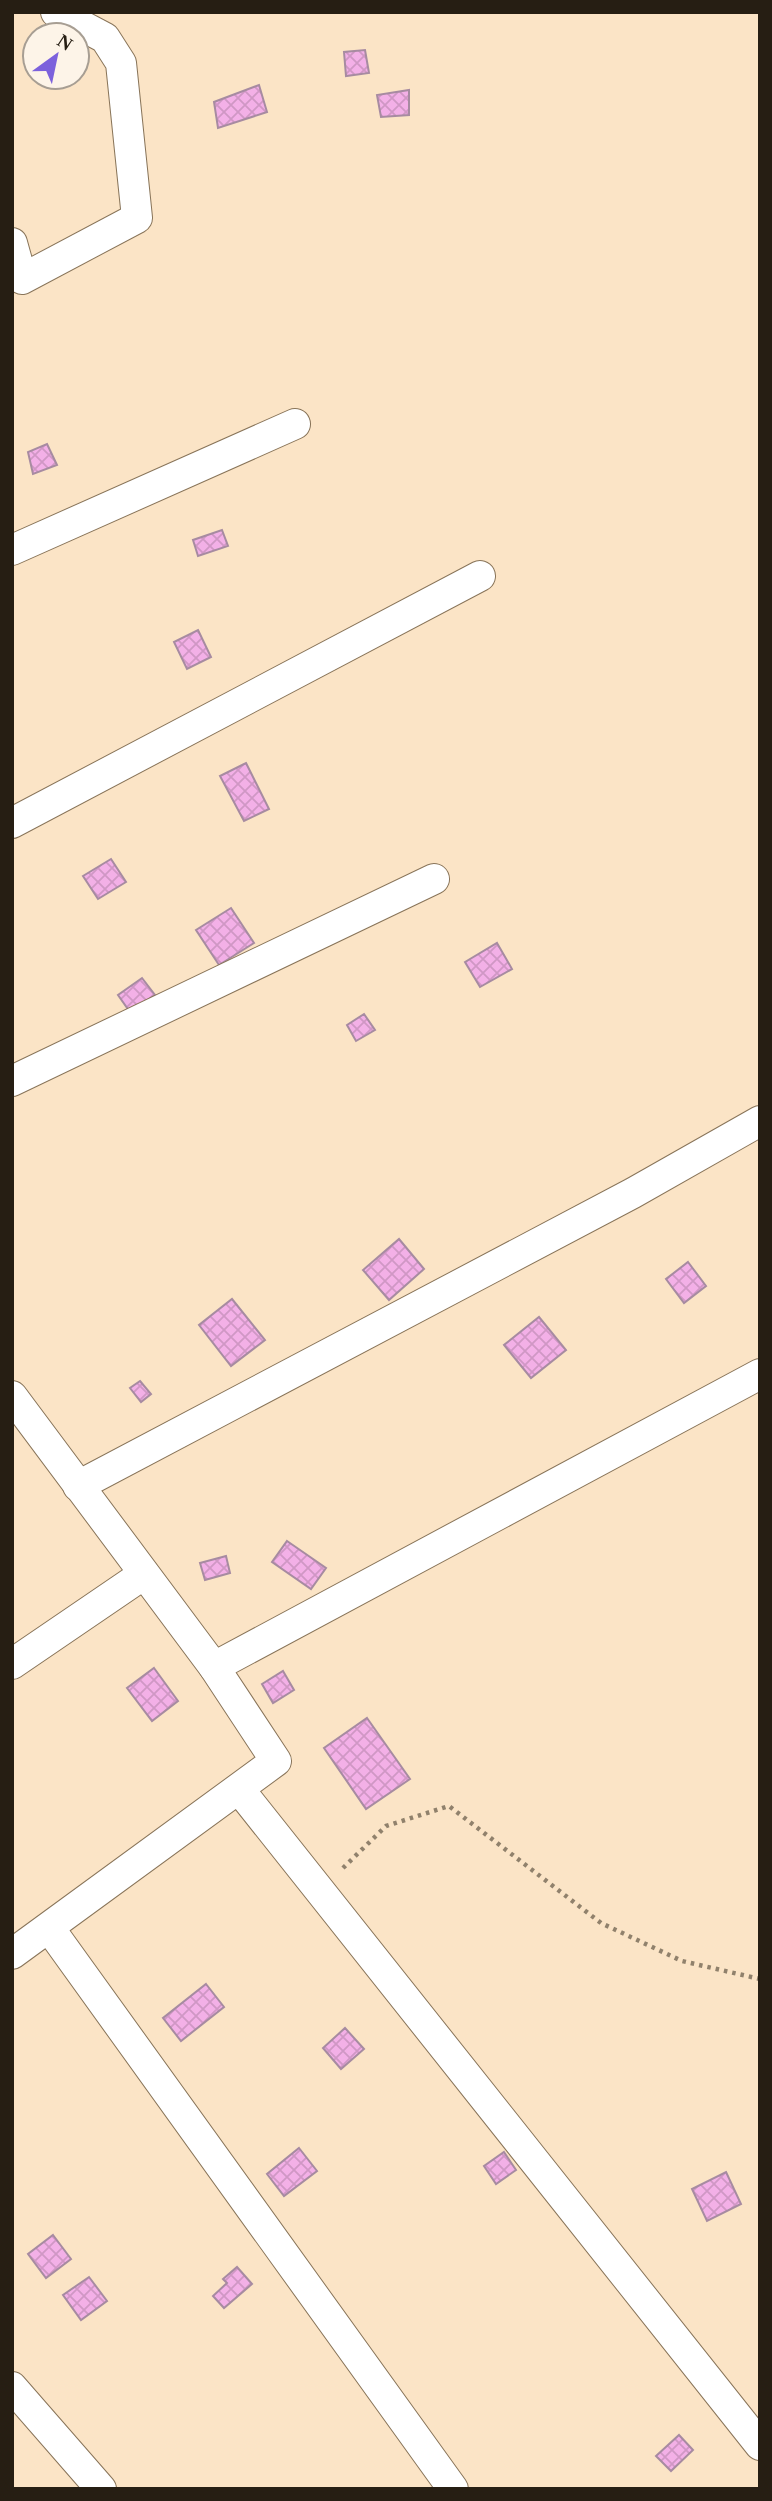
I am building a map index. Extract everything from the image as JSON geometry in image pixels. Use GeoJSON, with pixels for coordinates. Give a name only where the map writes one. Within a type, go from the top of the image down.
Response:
{"type":"FeatureCollection","features":[{"type":"Feature","properties":{"kind":"street"},"geometry":{"type":"LineString","coordinates":[[12,243],[17,281],[137,218],[121,63],[105,38],[56,12]]}},
{"type":"Feature","properties":{"kind":"street"},"geometry":{"type":"LineString","coordinates":[[12,550],[295,424]]}},
{"type":"Feature","properties":{"kind":"street"},"geometry":{"type":"LineString","coordinates":[[12,823],[480,576]]}},
{"type":"Feature","properties":{"kind":"street"},"geometry":{"type":"LineString","coordinates":[[12,1081],[434,879]]}},
{"type":"Feature","properties":{"kind":"street"},"geometry":{"type":"LineString","coordinates":[[78,1486],[633,1193],[760,1121]]}},
{"type":"Feature","properties":{"kind":"street"},"geometry":{"type":"LineString","coordinates":[[214,1667],[760,1374]]}},
{"type":"Feature","properties":{"kind":"street"},"geometry":{"type":"LineString","coordinates":[[12,1396],[214,1667],[276,1761],[50,1929],[12,1954]]}},
{"type":"Feature","properties":{"kind":"street"},"geometry":{"type":"LineString","coordinates":[[12,1664],[144,1574]]}},
{"type":"Feature","properties":{"kind":"street"},"geometry":{"type":"LineString","coordinates":[[239,1789],[760,2445]]}},
{"type":"Feature","properties":{"kind":"street"},"geometry":{"type":"LineString","coordinates":[[50,1929],[453,2489]]}},
{"type":"Feature","properties":{"kind":"street"},"geometry":{"type":"LineString","coordinates":[[12,2387],[101,2489]]}},
{"type":"Feature","properties":{"kind":"path"},"geometry":{"type":"LineString","coordinates":[[320,1890],[386,1826],[449,1806],[601,1923],[682,1961],[760,1979]]}},
{"type":"Feature","properties":{"kind":"building"},"geometry":{"type":"Polygon","coordinates":[[[365,50],[369,73],[346,76],[344,52],[365,50]]]}},
{"type":"Feature","properties":{"kind":"building"},"geometry":{"type":"Polygon","coordinates":[[[259,85],[267,112],[218,128],[214,102],[259,85]]]}},
{"type":"Feature","properties":{"kind":"building"},"geometry":{"type":"Polygon","coordinates":[[[409,90],[409,115],[381,117],[377,95],[409,90]]]}},
{"type":"Feature","properties":{"kind":"building"},"geometry":{"type":"Polygon","coordinates":[[[47,444],[57,465],[33,474],[28,452],[47,444]]]}},
{"type":"Feature","properties":{"kind":"building"},"geometry":{"type":"Polygon","coordinates":[[[222,530],[228,546],[198,556],[193,540],[222,530]]]}},
{"type":"Feature","properties":{"kind":"building"},"geometry":{"type":"Polygon","coordinates":[[[198,630],[211,657],[187,669],[174,642],[198,630]]]}},
{"type":"Feature","properties":{"kind":"building"},"geometry":{"type":"Polygon","coordinates":[[[246,763],[269,809],[244,821],[220,776],[246,763]]]}},
{"type":"Feature","properties":{"kind":"building"},"geometry":{"type":"Polygon","coordinates":[[[111,859],[126,882],[98,899],[83,876],[111,859]]]}},
{"type":"Feature","properties":{"kind":"building"},"geometry":{"type":"Polygon","coordinates":[[[231,908],[254,943],[219,965],[196,930],[231,908]]]}},
{"type":"Feature","properties":{"kind":"building"},"geometry":{"type":"Polygon","coordinates":[[[497,943],[512,969],[480,987],[465,962],[497,943]]]}},
{"type":"Feature","properties":{"kind":"building"},"geometry":{"type":"Polygon","coordinates":[[[142,978],[155,995],[130,1012],[118,995],[142,978]]]}},
{"type":"Feature","properties":{"kind":"building"},"geometry":{"type":"Polygon","coordinates":[[[364,1014],[375,1030],[356,1041],[347,1025],[364,1014]]]}},
{"type":"Feature","properties":{"kind":"building"},"geometry":{"type":"Polygon","coordinates":[[[399,1239],[424,1269],[389,1300],[363,1270],[399,1239]]]}},
{"type":"Feature","properties":{"kind":"building"},"geometry":{"type":"Polygon","coordinates":[[[688,1262],[706,1286],[684,1303],[666,1279],[688,1262]]]}},
{"type":"Feature","properties":{"kind":"building"},"geometry":{"type":"Polygon","coordinates":[[[232,1299],[265,1340],[231,1366],[199,1325],[232,1299]]]}},
{"type":"Feature","properties":{"kind":"building"},"geometry":{"type":"Polygon","coordinates":[[[539,1317],[566,1350],[531,1378],[504,1345],[539,1317]]]}},
{"type":"Feature","properties":{"kind":"building"},"geometry":{"type":"Polygon","coordinates":[[[140,1381],[151,1394],[141,1402],[130,1388],[140,1381]]]}},
{"type":"Feature","properties":{"kind":"building"},"geometry":{"type":"Polygon","coordinates":[[[287,1541],[326,1568],[311,1589],[272,1562],[287,1541]]]}},
{"type":"Feature","properties":{"kind":"building"},"geometry":{"type":"Polygon","coordinates":[[[226,1556],[230,1573],[205,1580],[200,1563],[226,1556]]]}},
{"type":"Feature","properties":{"kind":"building"},"geometry":{"type":"Polygon","coordinates":[[[154,1668],[178,1701],[152,1721],[127,1688],[154,1668]]]}},
{"type":"Feature","properties":{"kind":"building"},"geometry":{"type":"Polygon","coordinates":[[[283,1671],[294,1690],[273,1703],[262,1684],[283,1671]]]}},
{"type":"Feature","properties":{"kind":"building"},"geometry":{"type":"Polygon","coordinates":[[[367,1718],[410,1779],[366,1809],[324,1748],[367,1718]]]}},
{"type":"Feature","properties":{"kind":"building"},"geometry":{"type":"Polygon","coordinates":[[[206,1984],[224,2007],[181,2041],[163,2018],[206,1984]]]}},
{"type":"Feature","properties":{"kind":"building"},"geometry":{"type":"Polygon","coordinates":[[[345,2028],[364,2049],[341,2069],[323,2048],[345,2028]]]}},
{"type":"Feature","properties":{"kind":"building"},"geometry":{"type":"Polygon","coordinates":[[[299,2148],[317,2171],[284,2196],[267,2174],[299,2148]]]}},
{"type":"Feature","properties":{"kind":"building"},"geometry":{"type":"Polygon","coordinates":[[[504,2152],[516,2170],[496,2184],[484,2166],[504,2152]]]}},
{"type":"Feature","properties":{"kind":"building"},"geometry":{"type":"Polygon","coordinates":[[[726,2172],[741,2204],[707,2221],[692,2189],[726,2172]]]}},
{"type":"Feature","properties":{"kind":"building"},"geometry":{"type":"Polygon","coordinates":[[[53,2235],[71,2259],[46,2278],[28,2254],[53,2235]]]}},
{"type":"Feature","properties":{"kind":"building"},"geometry":{"type":"Polygon","coordinates":[[[237,2267],[252,2284],[224,2308],[213,2296],[227,2283],[223,2279],[237,2267]]]}},
{"type":"Feature","properties":{"kind":"building"},"geometry":{"type":"Polygon","coordinates":[[[89,2277],[107,2301],[81,2320],[63,2295],[89,2277]]]}},
{"type":"Feature","properties":{"kind":"building"},"geometry":{"type":"Polygon","coordinates":[[[679,2435],[693,2450],[671,2471],[656,2456],[679,2435]]]}}]}
